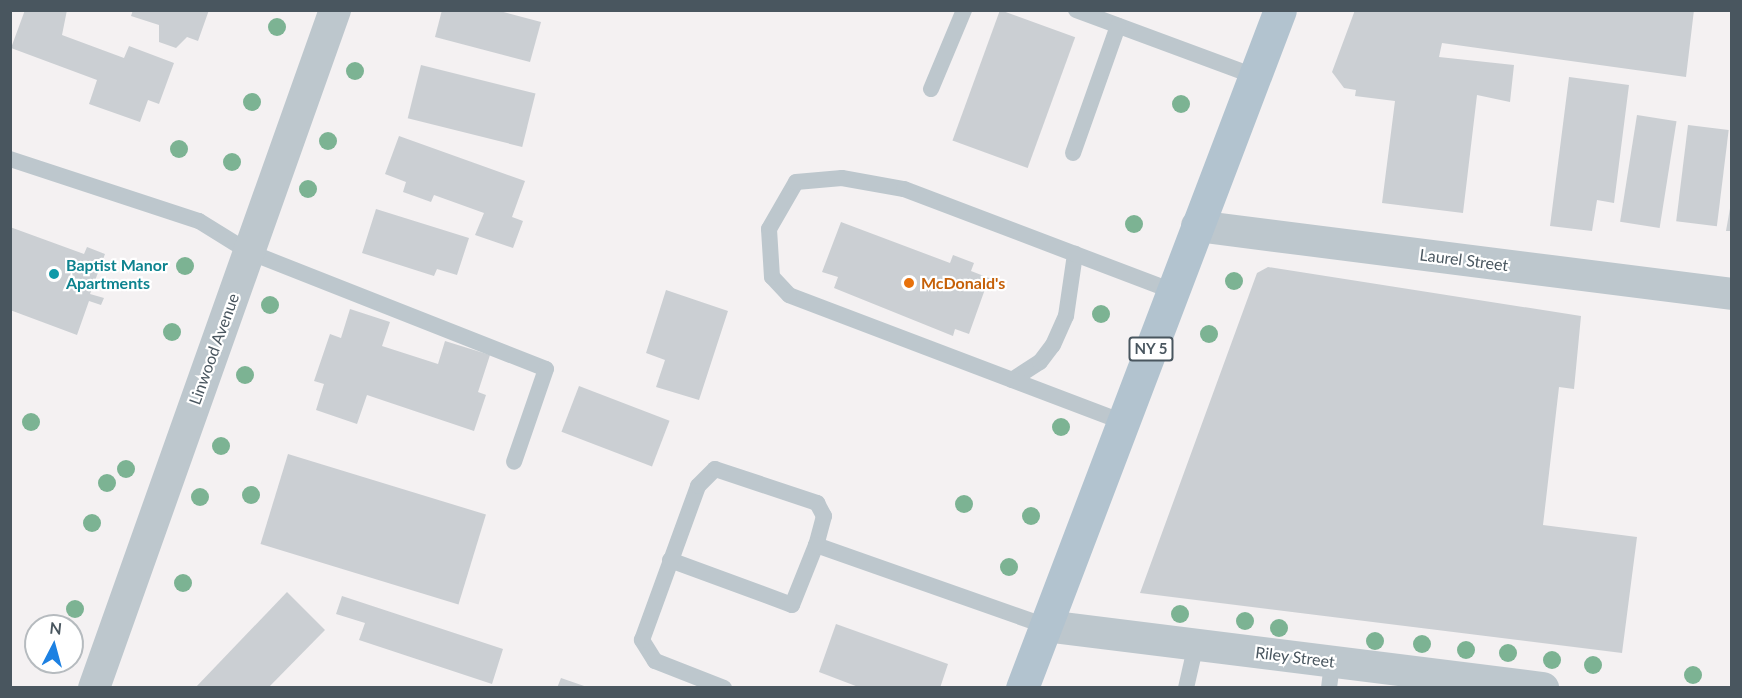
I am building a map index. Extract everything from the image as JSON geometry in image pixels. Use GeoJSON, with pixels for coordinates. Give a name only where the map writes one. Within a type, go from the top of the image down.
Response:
{"type":"FeatureCollection","features":[{"type":"Feature","properties":{"kind":"main road","name":"NY 5"},"geometry":{"type":"LineString","coordinates":[[1023,687],[1280,10]]}},
{"type":"Feature","properties":{"kind":"street","name":"Linwood Avenue"},"geometry":{"type":"LineString","coordinates":[[94,687],[334,10]]}},
{"type":"Feature","properties":{"kind":"street","name":"Laurel Street"},"geometry":{"type":"LineString","coordinates":[[1197,226],[1731,294]]}},
{"type":"Feature","properties":{"kind":"street","name":"Riley Street"},"geometry":{"type":"LineString","coordinates":[[1046,626],[1196,644],[1331,675],[1543,687]]}},
{"type":"Feature","properties":{"kind":"lane"},"geometry":{"type":"LineString","coordinates":[[931,89],[964,10]]}},
{"type":"Feature","properties":{"kind":"lane"},"geometry":{"type":"LineString","coordinates":[[1076,10],[1254,76]]}},
{"type":"Feature","properties":{"kind":"lane"},"geometry":{"type":"LineString","coordinates":[[1073,153],[1118,26]]}},
{"type":"Feature","properties":{"kind":"lane"},"geometry":{"type":"LineString","coordinates":[[10,159],[199,221],[249,252],[546,369],[514,462]]}},
{"type":"Feature","properties":{"kind":"lane"},"geometry":{"type":"LineString","coordinates":[[1123,422],[789,295],[772,277],[769,228],[796,182],[842,178],[904,189],[1173,291]]}},
{"type":"Feature","properties":{"kind":"lane"},"geometry":{"type":"LineString","coordinates":[[1012,380],[1040,362],[1053,345],[1065,316],[1075,254]]}},
{"type":"Feature","properties":{"kind":"lane"},"geometry":{"type":"LineString","coordinates":[[670,560],[792,605],[816,545],[824,516],[817,503],[715,469],[698,486],[643,631],[644,648],[655,662],[724,687]]}},
{"type":"Feature","properties":{"kind":"lane"},"geometry":{"type":"LineString","coordinates":[[816,545],[1046,626]]}},
{"type":"Feature","properties":{"kind":"lane"},"geometry":{"type":"LineString","coordinates":[[1186,687],[1196,644]]}},
{"type":"Feature","properties":{"kind":"building"},"geometry":{"type":"Polygon","coordinates":[[[25,10],[67,10],[62,35],[124,58],[129,46],[174,63],[159,104],[148,100],[140,122],[89,104],[97,80],[11,48],[25,10]]]}},
{"type":"Feature","properties":{"kind":"building"},"geometry":{"type":"Polygon","coordinates":[[[133,10],[209,10],[198,41],[187,37],[176,48],[159,42],[159,25],[131,16],[133,10]]]}},
{"type":"Feature","properties":{"kind":"building"},"geometry":{"type":"Polygon","coordinates":[[[442,10],[496,10],[541,22],[530,62],[435,37],[442,10]]]}},
{"type":"Feature","properties":{"kind":"building"},"geometry":{"type":"Polygon","coordinates":[[[1000,10],[1075,37],[1028,168],[952,141],[1000,10]]]}},
{"type":"Feature","properties":{"kind":"building"},"geometry":{"type":"Polygon","coordinates":[[[1355,10],[1694,10],[1686,77],[1442,43],[1439,57],[1514,65],[1510,102],[1477,95],[1463,213],[1382,203],[1395,101],[1355,96],[1356,90],[1344,88],[1332,72],[1355,10]]]}},
{"type":"Feature","properties":{"kind":"building"},"geometry":{"type":"Polygon","coordinates":[[[421,65],[535,94],[522,147],[408,118],[421,65]]]}},
{"type":"Feature","properties":{"kind":"building"},"geometry":{"type":"Polygon","coordinates":[[[1569,77],[1629,85],[1614,203],[1597,200],[1592,231],[1550,226],[1569,77]]]}},
{"type":"Feature","properties":{"kind":"building"},"geometry":{"type":"Polygon","coordinates":[[[1637,115],[1677,121],[1660,228],[1620,222],[1637,115]]]}},
{"type":"Feature","properties":{"kind":"building"},"geometry":{"type":"Polygon","coordinates":[[[1688,125],[1729,130],[1717,226],[1676,221],[1688,125]]]}},
{"type":"Feature","properties":{"kind":"building"},"geometry":{"type":"Polygon","coordinates":[[[399,136],[525,181],[512,217],[523,221],[513,248],[475,235],[484,213],[434,195],[431,202],[403,192],[406,182],[385,174],[399,136]]]}},
{"type":"Feature","properties":{"kind":"building"},"geometry":{"type":"Polygon","coordinates":[[[1732,197],[1732,231],[1726,231],[1732,197]]]}},
{"type":"Feature","properties":{"kind":"building"},"geometry":{"type":"Polygon","coordinates":[[[376,209],[469,238],[457,275],[437,269],[434,276],[362,253],[376,209]]]}},
{"type":"Feature","properties":{"kind":"building"},"geometry":{"type":"Polygon","coordinates":[[[841,222],[950,263],[953,255],[974,263],[971,271],[989,278],[969,334],[955,329],[953,336],[834,288],[838,277],[822,272],[841,222]]]}},
{"type":"Feature","properties":{"kind":"building","name":"Baptist Manor Apartments"},"geometry":{"type":"Polygon","coordinates":[[[10,227],[84,254],[87,247],[105,254],[90,294],[104,298],[101,305],[89,301],[77,335],[10,310],[10,227]]]}},
{"type":"Feature","properties":{"kind":"building"},"geometry":{"type":"Polygon","coordinates":[[[1268,267],[1581,316],[1574,389],[1559,387],[1543,525],[1637,537],[1622,653],[1140,593],[1257,273],[1268,267]]]}},
{"type":"Feature","properties":{"kind":"building"},"geometry":{"type":"Polygon","coordinates":[[[666,290],[728,311],[699,400],[656,387],[665,360],[646,353],[666,290]]]}},
{"type":"Feature","properties":{"kind":"building"},"geometry":{"type":"Polygon","coordinates":[[[350,309],[390,322],[382,346],[438,364],[445,341],[490,355],[478,392],[486,395],[474,431],[367,395],[357,424],[316,410],[324,384],[314,381],[330,334],[341,338],[350,309]]]}},
{"type":"Feature","properties":{"kind":"building"},"geometry":{"type":"Polygon","coordinates":[[[579,386],[670,421],[652,467],[561,432],[579,386]]]}},
{"type":"Feature","properties":{"kind":"building"},"geometry":{"type":"Polygon","coordinates":[[[288,454],[486,515],[458,604],[261,544],[288,454]]]}},
{"type":"Feature","properties":{"kind":"building"},"geometry":{"type":"Polygon","coordinates":[[[287,592],[325,630],[268,688],[195,688],[287,592]]]}},
{"type":"Feature","properties":{"kind":"building"},"geometry":{"type":"Polygon","coordinates":[[[342,596],[503,649],[492,684],[359,640],[365,623],[336,614],[342,596]]]}},
{"type":"Feature","properties":{"kind":"building"},"geometry":{"type":"Polygon","coordinates":[[[836,624],[948,664],[940,688],[861,688],[819,672],[836,624]]]}},
{"type":"Feature","properties":{"kind":"building"},"geometry":{"type":"Polygon","coordinates":[[[561,678],[587,687],[587,688],[557,688],[561,678]]]}},
{"type":"Feature","properties":{"kind":"place","name":"Baptist Manor Apartments"},"geometry":{"type":"Point","coordinates":[54,274]}},
{"type":"Feature","properties":{"kind":"place","name":"McDonald's"},"geometry":{"type":"Point","coordinates":[909,283]}}]}
